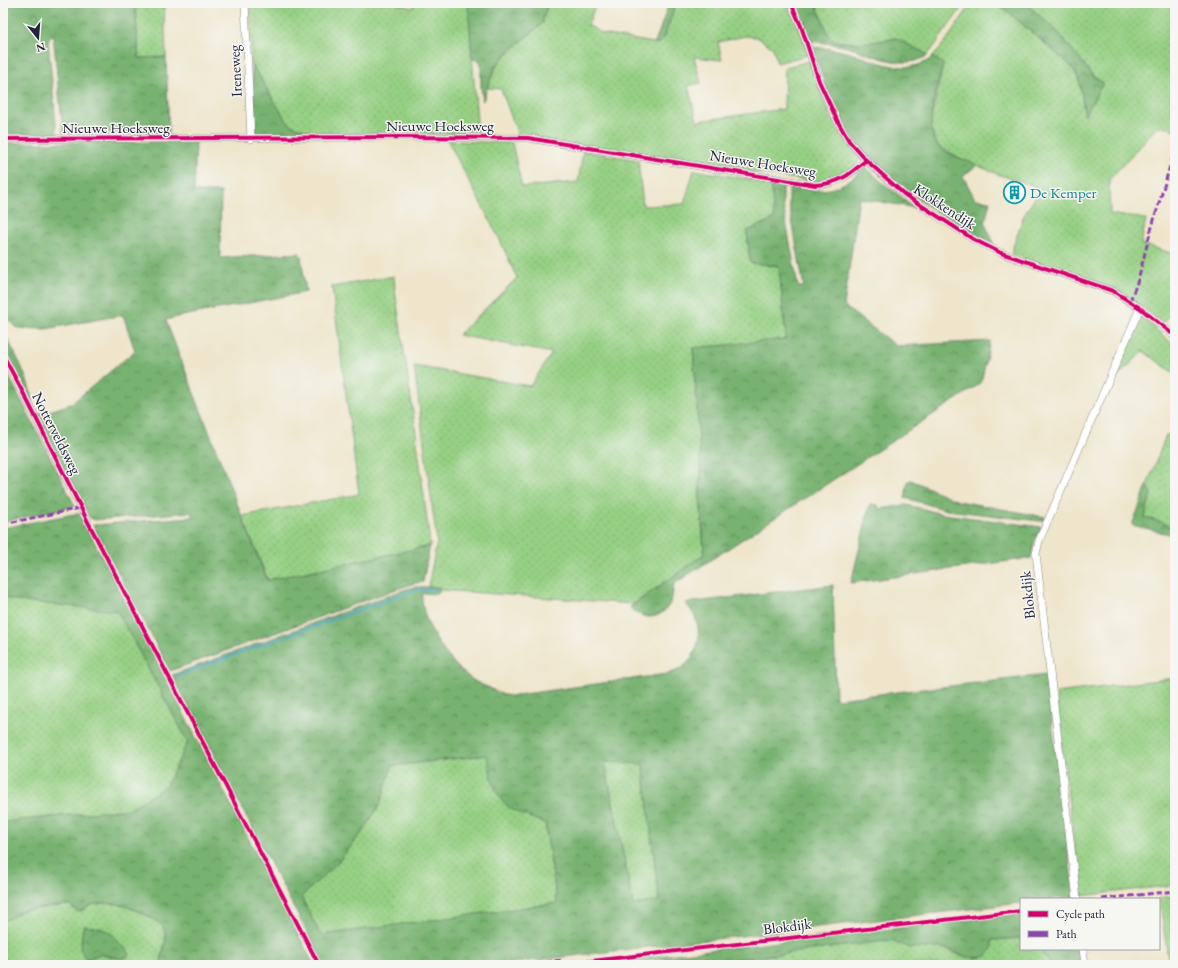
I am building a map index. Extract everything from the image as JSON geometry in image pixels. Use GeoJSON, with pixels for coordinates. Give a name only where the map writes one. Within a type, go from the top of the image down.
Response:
{"type":"FeatureCollection","features":[{"type":"Feature","properties":{"kind":"street","name":"Ireneweg"},"geometry":{"type":"LineString","coordinates":[[245,3],[251,139]]}},
{"type":"Feature","properties":{"kind":"street","name":"Klokkendijk"},"geometry":{"type":"LineString","coordinates":[[791,3],[801,26],[819,81],[838,122],[849,141],[866,160],[905,195],[973,239],[1001,253],[1114,291],[1140,308],[1175,336]]}},
{"type":"Feature","properties":{"kind":"street","name":"Nieuwe Hoeksweg"},"geometry":{"type":"LineString","coordinates":[[3,140],[400,137],[528,138],[815,185],[842,180],[866,160]]}},
{"type":"Feature","properties":{"kind":"street","name":"Blokdijk"},"geometry":{"type":"LineString","coordinates":[[1077,898],[1036,554],[1039,541],[1140,308]]}},
{"type":"Feature","properties":{"kind":"street","name":"Notterveldsweg"},"geometry":{"type":"LineString","coordinates":[[3,355],[88,522]]}},
{"type":"Feature","properties":{"kind":"street"},"geometry":{"type":"LineString","coordinates":[[1083,950],[1085,965]]}},
{"type":"Feature","properties":{"kind":"green space"},"geometry":{"type":"Polygon","coordinates":[[[3,3],[132,3],[135,5],[139,58],[166,57],[169,133],[63,133],[53,34],[48,41],[57,134],[3,134],[3,3]]]}},
{"type":"Feature","properties":{"kind":"green space"},"geometry":{"type":"Polygon","coordinates":[[[250,3],[394,3],[413,8],[415,3],[468,3],[478,134],[312,133],[291,125],[286,120],[251,63],[250,3]]]}},
{"type":"Feature","properties":{"kind":"green space"},"geometry":{"type":"Polygon","coordinates":[[[468,3],[549,3],[544,14],[543,23],[500,60],[490,79],[483,101],[480,61],[472,59],[468,3]]]}},
{"type":"Feature","properties":{"kind":"green space"},"geometry":{"type":"Polygon","coordinates":[[[549,3],[596,3],[588,25],[603,34],[659,44],[663,40],[676,3],[788,3],[799,27],[808,55],[777,63],[773,48],[757,37],[745,36],[718,42],[722,60],[694,57],[701,83],[688,86],[697,121],[784,109],[785,67],[810,61],[824,102],[831,117],[860,160],[851,169],[843,174],[822,183],[518,135],[501,89],[487,88],[497,65],[508,53],[543,23],[544,14],[549,3]]]}},
{"type":"Feature","properties":{"kind":"green space"},"geometry":{"type":"Polygon","coordinates":[[[669,3],[676,3],[663,40],[659,44],[655,43],[669,3]]]}},
{"type":"Feature","properties":{"kind":"green space"},"geometry":{"type":"Polygon","coordinates":[[[797,3],[815,3],[832,40],[855,43],[896,38],[928,55],[919,60],[898,62],[848,47],[811,41],[797,3]]]}},
{"type":"Feature","properties":{"kind":"green space"},"geometry":{"type":"Polygon","coordinates":[[[816,3],[965,3],[928,55],[896,38],[855,43],[832,40],[828,34],[816,3]]]}},
{"type":"Feature","properties":{"kind":"green space"},"geometry":{"type":"Polygon","coordinates":[[[972,3],[997,3],[1070,65],[1080,83],[1085,115],[1103,83],[1094,77],[1058,32],[1025,3],[1175,3],[1175,130],[1158,126],[1109,180],[1110,214],[1146,219],[1141,244],[1175,254],[1175,308],[1163,323],[1127,295],[1110,287],[1011,254],[1023,217],[1041,188],[1000,175],[964,160],[941,148],[937,144],[932,133],[931,119],[943,65],[933,57],[972,3]]]}},
{"type":"Feature","properties":{"kind":"green space"},"geometry":{"type":"Polygon","coordinates":[[[997,3],[1025,3],[1058,32],[1094,77],[1103,83],[1085,115],[1079,79],[1070,65],[997,3]]]}},
{"type":"Feature","properties":{"kind":"green space"},"geometry":{"type":"Polygon","coordinates":[[[135,5],[164,7],[166,57],[139,58],[135,5]]]}},
{"type":"Feature","properties":{"kind":"green space"},"geometry":{"type":"Polygon","coordinates":[[[813,47],[841,51],[876,62],[899,67],[911,67],[922,64],[933,57],[943,64],[932,108],[931,119],[934,140],[943,150],[977,165],[963,176],[976,199],[990,201],[985,223],[994,246],[972,234],[918,199],[886,174],[872,160],[846,128],[836,110],[826,87],[813,47]]]}},
{"type":"Feature","properties":{"kind":"green space"},"geometry":{"type":"Polygon","coordinates":[[[251,63],[286,120],[291,125],[312,133],[256,133],[251,63]]]}},
{"type":"Feature","properties":{"kind":"green space"},"geometry":{"type":"Polygon","coordinates":[[[448,141],[512,143],[522,187],[578,182],[583,151],[638,160],[643,206],[684,204],[694,170],[771,183],[774,219],[747,231],[750,263],[779,266],[786,339],[693,349],[701,472],[699,484],[704,552],[703,555],[634,604],[440,590],[439,587],[428,587],[437,542],[414,366],[530,386],[552,353],[458,335],[517,278],[500,240],[448,141]]]}},
{"type":"Feature","properties":{"kind":"green space"},"geometry":{"type":"Polygon","coordinates":[[[196,142],[194,192],[221,192],[220,258],[299,253],[301,256],[306,292],[166,320],[266,578],[268,580],[429,546],[430,544],[423,582],[415,583],[388,592],[170,671],[93,525],[191,517],[192,512],[95,520],[90,518],[37,415],[71,404],[135,351],[123,315],[45,329],[15,327],[9,321],[3,307],[3,143],[196,142]]]}},
{"type":"Feature","properties":{"kind":"green space"},"geometry":{"type":"Polygon","coordinates":[[[866,167],[883,183],[916,208],[859,198],[844,306],[896,346],[990,341],[981,383],[674,584],[669,604],[660,614],[647,617],[637,613],[630,607],[703,555],[704,552],[700,492],[701,472],[693,348],[786,339],[779,266],[750,263],[747,231],[774,219],[771,183],[783,185],[783,205],[798,287],[804,287],[789,204],[789,186],[817,190],[834,188],[851,179],[866,167]]]}},
{"type":"Feature","properties":{"kind":"green space"},"geometry":{"type":"Polygon","coordinates":[[[394,276],[430,544],[429,546],[268,580],[242,516],[359,494],[332,287],[394,276]]]}},
{"type":"Feature","properties":{"kind":"green space"},"geometry":{"type":"Polygon","coordinates":[[[1140,315],[1175,346],[1175,374],[1143,351],[1111,384],[1140,315]]]}},
{"type":"Feature","properties":{"kind":"green space"},"geometry":{"type":"Polygon","coordinates":[[[3,330],[26,376],[31,395],[31,403],[3,349],[3,330]]]}},
{"type":"Feature","properties":{"kind":"green space"},"geometry":{"type":"Polygon","coordinates":[[[3,365],[75,506],[3,522],[3,365]]]}},
{"type":"Feature","properties":{"kind":"green space"},"geometry":{"type":"Polygon","coordinates":[[[1175,433],[1175,536],[1173,535],[1171,528],[1144,516],[1151,494],[1150,489],[1147,486],[1166,435],[1175,433]]]}},
{"type":"Feature","properties":{"kind":"green space"},"geometry":{"type":"Polygon","coordinates":[[[911,480],[958,501],[1045,517],[1044,520],[1040,521],[947,510],[905,498],[908,481],[911,480]]]}},
{"type":"Feature","properties":{"kind":"green space"},"geometry":{"type":"Polygon","coordinates":[[[1147,486],[1150,489],[1151,494],[1145,517],[1169,525],[1173,535],[1132,525],[1147,486]]]}},
{"type":"Feature","properties":{"kind":"green space"},"geometry":{"type":"Polygon","coordinates":[[[870,504],[878,505],[880,509],[907,505],[943,514],[1041,527],[1034,543],[1031,558],[851,583],[870,504]]]}},
{"type":"Feature","properties":{"kind":"green space"},"geometry":{"type":"Polygon","coordinates":[[[79,513],[314,965],[161,965],[166,938],[164,929],[156,921],[143,913],[116,904],[95,904],[78,912],[70,905],[25,910],[3,921],[3,822],[130,809],[166,786],[188,742],[117,611],[18,601],[3,597],[3,528],[79,513]]]}},
{"type":"Feature","properties":{"kind":"green space"},"geometry":{"type":"Polygon","coordinates":[[[833,585],[836,699],[1046,675],[1074,897],[1020,898],[1020,903],[496,965],[324,965],[172,675],[415,587],[439,587],[440,591],[436,594],[422,593],[423,605],[431,631],[438,643],[456,666],[478,683],[499,693],[510,696],[667,674],[676,671],[690,660],[697,644],[698,626],[694,615],[686,603],[833,585]],[[487,755],[392,766],[380,804],[366,827],[339,861],[301,897],[320,934],[322,935],[557,903],[545,823],[513,810],[506,805],[497,793],[487,755]],[[605,763],[634,905],[659,900],[643,764],[605,763]]]}},
{"type":"Feature","properties":{"kind":"green space"},"geometry":{"type":"Polygon","coordinates":[[[6,598],[18,601],[115,610],[119,612],[188,742],[166,786],[130,809],[3,822],[3,599],[6,598]]]}},
{"type":"Feature","properties":{"kind":"green space"},"geometry":{"type":"Polygon","coordinates":[[[1175,678],[1175,885],[1081,896],[1056,693],[1175,678]]]}},
{"type":"Feature","properties":{"kind":"green space"},"geometry":{"type":"Polygon","coordinates":[[[487,755],[495,789],[512,809],[545,823],[557,903],[322,935],[320,934],[301,897],[339,861],[366,827],[380,804],[392,766],[487,755]]]}},
{"type":"Feature","properties":{"kind":"green space"},"geometry":{"type":"Polygon","coordinates":[[[606,762],[643,764],[658,901],[633,904],[606,762]]]}},
{"type":"Feature","properties":{"kind":"green space"},"geometry":{"type":"Polygon","coordinates":[[[1175,896],[1175,965],[1169,965],[1159,898],[1175,896]]]}},
{"type":"Feature","properties":{"kind":"green space"},"geometry":{"type":"Polygon","coordinates":[[[95,904],[122,905],[144,914],[158,922],[165,931],[165,944],[161,965],[3,965],[3,921],[25,910],[70,905],[76,911],[95,904]],[[114,936],[87,959],[100,954],[117,958],[127,949],[119,944],[114,936]]]}},
{"type":"Feature","properties":{"kind":"green space"},"geometry":{"type":"Polygon","coordinates":[[[1020,914],[1020,938],[992,940],[992,948],[987,956],[979,958],[968,957],[942,948],[911,948],[894,940],[691,965],[580,965],[1020,914]]]}},
{"type":"Feature","properties":{"kind":"green space"},"geometry":{"type":"Polygon","coordinates":[[[84,926],[100,928],[108,931],[127,950],[129,953],[128,956],[122,959],[100,954],[87,959],[85,958],[80,948],[84,926]]]}},
{"type":"Feature","properties":{"kind":"green space"},"geometry":{"type":"Polygon","coordinates":[[[1020,938],[1020,950],[1041,950],[1051,965],[691,965],[894,940],[898,944],[943,948],[962,956],[992,940],[1020,938]]]}},
{"type":"Feature","properties":{"kind":"green space"},"geometry":{"type":"Polygon","coordinates":[[[1041,950],[1080,950],[1082,965],[1051,965],[1041,950]]]}},
{"type":"Feature","properties":{"kind":"waterway"},"geometry":{"type":"LineString","coordinates":[[176,676],[412,591],[436,590]]}},
{"type":"Feature","properties":{"kind":"marked path"},"geometry":{"type":"LineString","coordinates":[[142,3],[152,5],[179,3]]}},
{"type":"Feature","properties":{"kind":"marked path"},"geometry":{"type":"LineString","coordinates":[[1130,301],[1138,280],[1173,156],[1175,157]]}},
{"type":"Feature","properties":{"kind":"marked path"},"geometry":{"type":"LineString","coordinates":[[3,524],[81,508]]}},
{"type":"Feature","properties":{"kind":"marked path"},"geometry":{"type":"LineString","coordinates":[[1111,898],[1175,891]]}},
{"type":"Feature","properties":{"kind":"marked path"},"geometry":{"type":"LineString","coordinates":[[519,965],[562,960]]}},
{"type":"Feature","properties":{"kind":"cycle path"},"geometry":{"type":"LineString","coordinates":[[791,3],[801,26],[819,81],[838,122],[849,141],[866,160],[905,195],[973,239],[1001,253],[1113,291],[1140,308],[1175,336]]}},
{"type":"Feature","properties":{"kind":"cycle path"},"geometry":{"type":"LineString","coordinates":[[3,139],[400,137],[528,138],[815,185],[837,181],[866,160]]}},
{"type":"Feature","properties":{"kind":"cycle path"},"geometry":{"type":"LineString","coordinates":[[3,355],[88,522],[319,965]]}},
{"type":"Feature","properties":{"kind":"cycle path"},"geometry":{"type":"LineString","coordinates":[[557,965],[1020,911]]}},
{"type":"Feature","properties":{"kind":"place","name":"De Kemper"},"geometry":{"type":"Point","coordinates":[1015,192]}}]}
